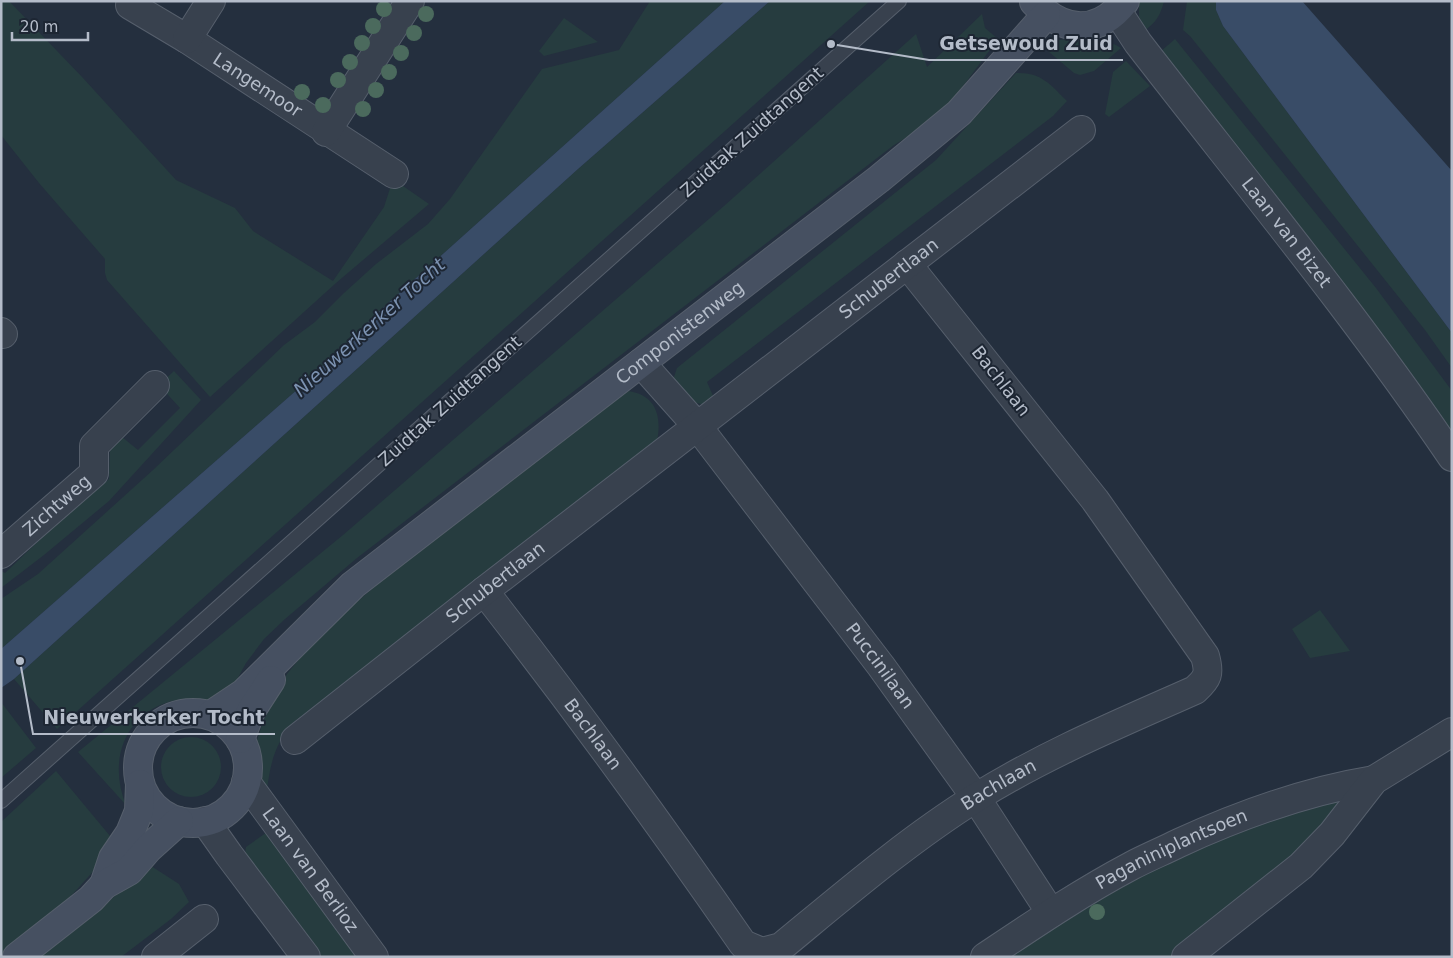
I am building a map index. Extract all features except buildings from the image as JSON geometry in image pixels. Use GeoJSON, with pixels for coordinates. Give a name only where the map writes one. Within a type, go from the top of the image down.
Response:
{"type":"FeatureCollection","features":[{"type":"Feature","properties":{"kind":"main road"},"geometry":{"type":"LineString","coordinates":[[1040,8],[1059,23],[1074,26],[1090,26],[1105,20],[1121,6]]}},
{"type":"Feature","properties":{"kind":"main road","name":"Componistenweg"},"geometry":{"type":"LineString","coordinates":[[211,715],[244,693],[353,585],[879,179],[959,113],[1040,8]]}},
{"type":"Feature","properties":{"kind":"main road","name":"Componistenweg"},"geometry":{"type":"LineString","coordinates":[[240,739],[251,711],[301,635]]}},
{"type":"Feature","properties":{"kind":"main road"},"geometry":{"type":"LineString","coordinates":[[104,886],[113,858],[130,833],[139,811],[140,784],[138,764],[143,745],[154,728],[171,717],[184,714],[211,715],[227,725],[240,739],[247,760],[246,782],[237,800],[223,814],[206,821],[192,823],[179,821],[162,813],[148,801],[140,784]]}},
{"type":"Feature","properties":{"kind":"main road"},"geometry":{"type":"LineString","coordinates":[[18,957],[91,899],[104,886],[129,871],[149,848],[179,821]]}},
{"type":"Feature","properties":{"kind":"street","name":"Langemoor"},"geometry":{"type":"LineString","coordinates":[[132,1],[130,5],[187,39],[326,132],[394,174]]}},
{"type":"Feature","properties":{"kind":"street"},"geometry":{"type":"LineString","coordinates":[[187,39],[211,1]]}},
{"type":"Feature","properties":{"kind":"street"},"geometry":{"type":"LineString","coordinates":[[326,132],[410,1]]}},
{"type":"Feature","properties":{"kind":"street","name":"Laan van Bizet"},"geometry":{"type":"LineString","coordinates":[[1121,6],[1150,58],[1295,243],[1452,457]]}},
{"type":"Feature","properties":{"kind":"street","name":"Schubertlaan"},"geometry":{"type":"LineString","coordinates":[[295,740],[484,591],[1081,130]]}},
{"type":"Feature","properties":{"kind":"street","name":"Bachlaan"},"geometry":{"type":"LineString","coordinates":[[484,591],[661,826],[743,944],[762,952],[781,947],[904,849],[976,798],[1054,753],[1195,690],[1204,681],[1209,670],[1205,656],[1095,500],[907,264]]}},
{"type":"Feature","properties":{"kind":"street"},"geometry":{"type":"LineString","coordinates":[[641,363],[698,427]]}},
{"type":"Feature","properties":{"kind":"street","name":"Zichtweg"},"geometry":{"type":"LineString","coordinates":[[1,554],[94,473],[94,446],[155,386]]}},
{"type":"Feature","properties":{"kind":"street","name":"Puccinilaan"},"geometry":{"type":"LineString","coordinates":[[698,427],[875,658],[976,798],[1051,913]]}},
{"type":"Feature","properties":{"kind":"street","name":"Paganiniplantsoen"},"geometry":{"type":"LineString","coordinates":[[1186,957],[1300,866],[1332,834],[1374,780],[1452,732]]}},
{"type":"Feature","properties":{"kind":"street","name":"Paganiniplantsoen"},"geometry":{"type":"LineString","coordinates":[[985,957],[1051,913],[1131,866],[1217,826],[1274,804],[1310,793],[1339,785],[1374,780]]}},
{"type":"Feature","properties":{"kind":"street","name":"Laan van Berlioz"},"geometry":{"type":"LineString","coordinates":[[246,782],[374,957]]}},
{"type":"Feature","properties":{"kind":"street"},"geometry":{"type":"LineString","coordinates":[[206,821],[229,855],[306,957]]}},
{"type":"Feature","properties":{"kind":"street"},"geometry":{"type":"LineString","coordinates":[[156,957],[204,919]]}},
{"type":"Feature","properties":{"kind":"lane","name":"Zuidtak Zuidtangent"},"geometry":{"type":"LineString","coordinates":[[1,801],[899,1]]}},
{"type":"Feature","properties":{"kind":"green space"},"geometry":{"type":"Polygon","coordinates":[[[1,1],[9,1],[83,78],[176,180],[235,208],[253,231],[333,281],[384,207],[393,179],[429,204],[336,283],[210,397],[107,280],[105,259],[39,183],[1,135],[1,1]]]}},
{"type":"Feature","properties":{"kind":"green space"},"geometry":{"type":"Polygon","coordinates":[[[650,1],[725,1],[386,305],[307,381],[1,649],[1,599],[38,574],[153,470],[284,345],[315,322],[376,264],[428,224],[450,199],[542,69],[619,50],[650,1]]]}},
{"type":"Feature","properties":{"kind":"green space"},"geometry":{"type":"Polygon","coordinates":[[[770,1],[870,1],[57,729],[14,679],[578,169],[770,1]]]}},
{"type":"Feature","properties":{"kind":"green space"},"geometry":{"type":"Polygon","coordinates":[[[1139,1],[1164,1],[1157,18],[1145,30],[1139,17],[1139,1]]]}},
{"type":"Feature","properties":{"kind":"green space"},"geometry":{"type":"Polygon","coordinates":[[[1187,1],[1216,1],[1216,10],[1223,26],[1452,333],[1452,368],[1425,330],[1190,36],[1183,30],[1187,1]]]}},
{"type":"Feature","properties":{"kind":"green space"},"geometry":{"type":"Polygon","coordinates":[[[982,14],[985,28],[998,39],[949,105],[925,126],[894,145],[357,558],[264,639],[246,663],[234,685],[208,702],[188,699],[159,705],[133,725],[125,739],[120,754],[121,788],[126,805],[78,752],[343,535],[724,206],[916,34],[927,67],[982,14]]]}},
{"type":"Feature","properties":{"kind":"green space"},"geometry":{"type":"Polygon","coordinates":[[[564,18],[598,42],[544,56],[539,51],[564,18]]]}},
{"type":"Feature","properties":{"kind":"green space"},"geometry":{"type":"Polygon","coordinates":[[[1175,39],[1376,288],[1452,391],[1452,435],[1398,357],[1301,228],[1160,52],[1175,39]]]}},
{"type":"Feature","properties":{"kind":"green space"},"geometry":{"type":"Polygon","coordinates":[[[1058,40],[1104,41],[1121,48],[1094,71],[1080,75],[1074,73],[1049,52],[1045,46],[1058,40]]]}},
{"type":"Feature","properties":{"kind":"green space"},"geometry":{"type":"Polygon","coordinates":[[[1126,61],[1150,86],[1109,117],[1105,114],[1113,72],[1126,61]]]}},
{"type":"Feature","properties":{"kind":"green space"},"geometry":{"type":"Polygon","coordinates":[[[1016,73],[1025,73],[1039,77],[1050,84],[1067,101],[1053,116],[707,382],[716,403],[707,406],[678,397],[671,386],[677,368],[936,160],[1016,73]]]}},
{"type":"Feature","properties":{"kind":"green space"},"geometry":{"type":"Polygon","coordinates":[[[174,371],[201,400],[109,501],[1,588],[1,571],[5,573],[51,529],[109,479],[110,448],[122,437],[138,450],[180,408],[159,385],[174,371]]]}},
{"type":"Feature","properties":{"kind":"green space"},"geometry":{"type":"Polygon","coordinates":[[[628,391],[645,397],[655,408],[659,423],[657,441],[295,721],[278,745],[270,770],[267,789],[259,781],[260,766],[255,746],[265,716],[287,674],[323,630],[378,584],[628,391]]]}},
{"type":"Feature","properties":{"kind":"green space"},"geometry":{"type":"Polygon","coordinates":[[[1320,610],[1350,651],[1310,658],[1292,629],[1320,610]]]}},
{"type":"Feature","properties":{"kind":"green space"},"geometry":{"type":"Polygon","coordinates":[[[1,702],[36,748],[1,778],[1,702]]]}},
{"type":"Feature","properties":{"kind":"green space"},"geometry":{"type":"Polygon","coordinates":[[[191,737],[208,742],[216,750],[221,767],[216,784],[208,792],[191,797],[174,792],[166,784],[161,767],[166,750],[174,742],[191,737]]]}},
{"type":"Feature","properties":{"kind":"green space"},"geometry":{"type":"Polygon","coordinates":[[[56,771],[115,842],[108,855],[61,907],[34,957],[1,957],[1,822],[56,771]]]}},
{"type":"Feature","properties":{"kind":"green space"},"geometry":{"type":"Polygon","coordinates":[[[1338,799],[1341,812],[1285,870],[1174,957],[997,957],[1202,841],[1338,799]]]}},
{"type":"Feature","properties":{"kind":"green space"},"geometry":{"type":"Polygon","coordinates":[[[270,830],[364,957],[315,957],[244,861],[246,847],[270,830]]]}},
{"type":"Feature","properties":{"kind":"green space"},"geometry":{"type":"Polygon","coordinates":[[[148,864],[179,884],[189,902],[171,919],[121,957],[40,957],[98,912],[148,864]]]}},
{"type":"Feature","properties":{"kind":"water"},"geometry":{"type":"Polygon","coordinates":[[[725,1],[770,1],[578,169],[14,679],[1,688],[1,649],[307,381],[386,305],[725,1]]]}},
{"type":"Feature","properties":{"kind":"water"},"geometry":{"type":"Polygon","coordinates":[[[1216,1],[1302,1],[1452,171],[1452,333],[1223,26],[1216,10],[1216,1]]]}},
{"type":"Feature","properties":{"kind":"place","name":"Getsewoud Zuid"},"geometry":{"type":"Point","coordinates":[831,44]}},
{"type":"Feature","properties":{"kind":"place","name":"Nieuwerkerker Tocht"},"geometry":{"type":"Point","coordinates":[20,661]}}]}
